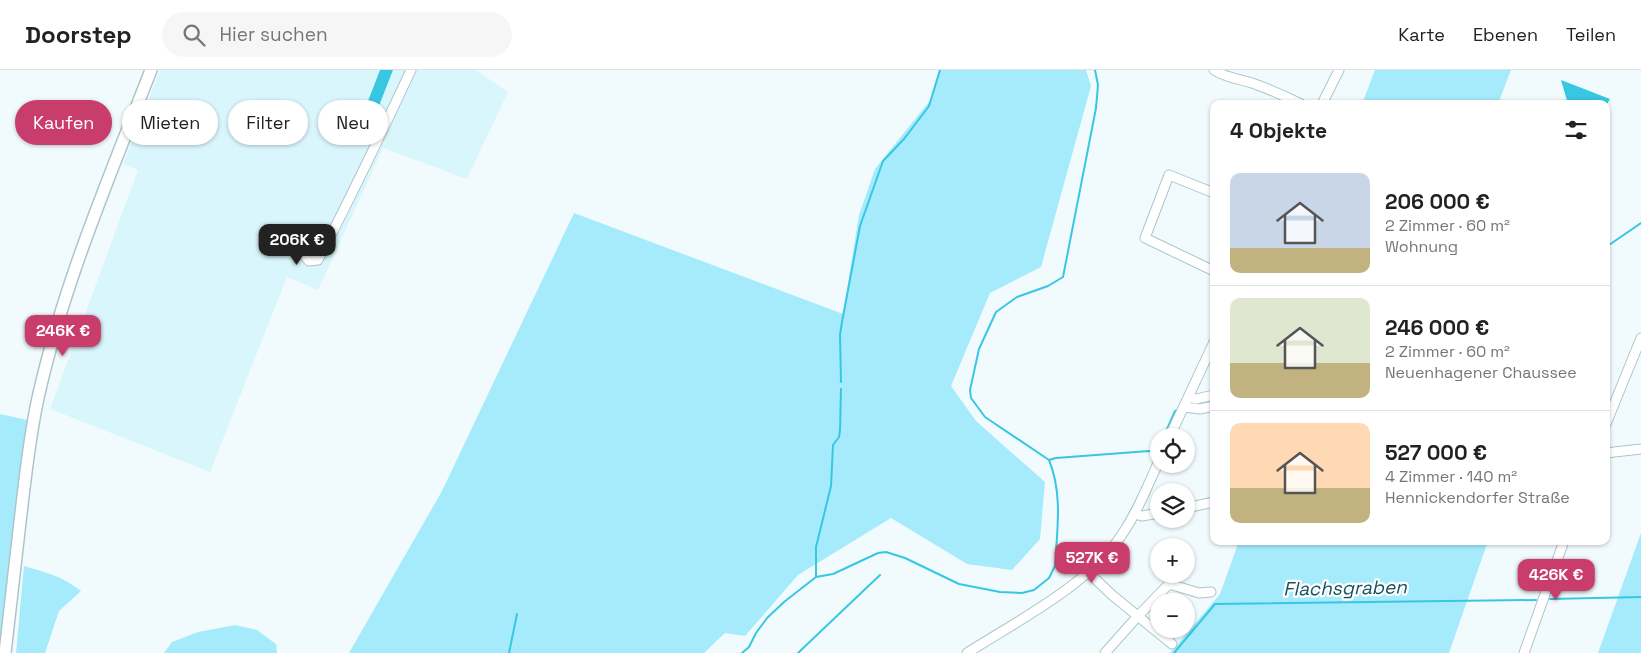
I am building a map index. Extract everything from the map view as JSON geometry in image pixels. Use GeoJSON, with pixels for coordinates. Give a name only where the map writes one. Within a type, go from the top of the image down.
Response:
{"type":"FeatureCollection","features":[{"type":"Feature","properties":{"kind":"main road"},"geometry":{"type":"LineString","coordinates":[[5,653],[22,503],[38,397],[71,280],[95,212],[151,70]]}},
{"type":"Feature","properties":{"kind":"street"},"geometry":{"type":"LineString","coordinates":[[328,242],[411,70]]}},
{"type":"Feature","properties":{"kind":"street"},"geometry":{"type":"LineString","coordinates":[[1214,70],[1282,94],[1293,100]]}},
{"type":"Feature","properties":{"kind":"street"},"geometry":{"type":"LineString","coordinates":[[1324,100],[1339,70]]}},
{"type":"Feature","properties":{"kind":"street"},"geometry":{"type":"LineString","coordinates":[[1210,191],[1169,175],[1145,238],[1210,269]]}},
{"type":"Feature","properties":{"kind":"street"},"geometry":{"type":"LineString","coordinates":[[1610,414],[1641,338]]}},
{"type":"Feature","properties":{"kind":"street"},"geometry":{"type":"LineString","coordinates":[[1174,428],[1210,350]]}},
{"type":"Feature","properties":{"kind":"street"},"geometry":{"type":"LineString","coordinates":[[1188,397],[1210,396]]}},
{"type":"Feature","properties":{"kind":"street"},"geometry":{"type":"LineString","coordinates":[[1184,407],[1200,410],[1210,407]]}},
{"type":"Feature","properties":{"kind":"street"},"geometry":{"type":"LineString","coordinates":[[1610,453],[1641,449]]}},
{"type":"Feature","properties":{"kind":"street"},"geometry":{"type":"LineString","coordinates":[[967,653],[1058,595],[1088,572],[1112,548],[1135,514],[1154,473]]}},
{"type":"Feature","properties":{"kind":"street"},"geometry":{"type":"LineString","coordinates":[[1195,506],[1210,503]]}},
{"type":"Feature","properties":{"kind":"street"},"geometry":{"type":"LineString","coordinates":[[1135,514],[1142,516],[1150,515]]}},
{"type":"Feature","properties":{"kind":"street"},"geometry":{"type":"LineString","coordinates":[[1524,653],[1563,545]]}},
{"type":"Feature","properties":{"kind":"street"},"geometry":{"type":"LineString","coordinates":[[1088,572],[1137,616],[1172,644]]}},
{"type":"Feature","properties":{"kind":"street"},"geometry":{"type":"LineString","coordinates":[[1105,653],[1137,616],[1169,584],[1199,593],[1211,592]]}},
{"type":"Feature","properties":{"kind":"shaded area"},"geometry":{"type":"Polygon","coordinates":[[[160,70],[476,70],[508,92],[467,179],[383,148],[318,290],[287,277],[210,472],[50,409],[138,170],[123,164],[130,145],[218,145],[218,100],[148,100],[160,70]]]}},
{"type":"Feature","properties":{"kind":"shaded area"},"geometry":{"type":"Polygon","coordinates":[[[380,70],[393,70],[381,100],[368,100],[380,70]]]}},
{"type":"Feature","properties":{"kind":"shaded area"},"geometry":{"type":"Polygon","coordinates":[[[939,70],[1086,70],[1091,86],[1041,267],[990,293],[951,386],[976,421],[1045,482],[1040,539],[1012,570],[967,564],[891,518],[798,575],[745,636],[725,633],[704,653],[349,653],[442,491],[574,213],[843,314],[859,215],[875,169],[932,98],[939,70]]]}},
{"type":"Feature","properties":{"kind":"shaded area"},"geometry":{"type":"Polygon","coordinates":[[[1375,70],[1511,70],[1500,100],[1364,100],[1375,70]]]}},
{"type":"Feature","properties":{"kind":"shaded area"},"geometry":{"type":"Polygon","coordinates":[[[1561,80],[1610,99],[1609,100],[1567,100],[1561,80]]]}},
{"type":"Feature","properties":{"kind":"shaded area"},"geometry":{"type":"Polygon","coordinates":[[[0,414],[27,420],[0,642],[0,414]]]}},
{"type":"Feature","properties":{"kind":"shaded area"},"geometry":{"type":"Polygon","coordinates":[[[1641,533],[1641,653],[1598,653],[1641,533]]]}},
{"type":"Feature","properties":{"kind":"shaded area"},"geometry":{"type":"Polygon","coordinates":[[[1238,545],[1487,545],[1449,653],[1170,653],[1183,638],[1195,638],[1195,624],[1220,594],[1238,545]]]}},
{"type":"Feature","properties":{"kind":"shaded area"},"geometry":{"type":"Polygon","coordinates":[[[24,566],[61,578],[81,591],[59,611],[45,653],[16,653],[24,566]]]}},
{"type":"Feature","properties":{"kind":"shaded area"},"geometry":{"type":"Polygon","coordinates":[[[235,625],[257,630],[276,644],[277,653],[164,653],[172,642],[198,632],[235,625]]]}},
{"type":"Feature","properties":{"kind":"waterway"},"geometry":{"type":"LineString","coordinates":[[841,382],[840,335],[860,226],[883,161],[904,139],[929,106],[940,70]]}},
{"type":"Feature","properties":{"kind":"waterway"},"geometry":{"type":"LineString","coordinates":[[742,653],[749,647],[767,618],[816,577],[833,574],[878,553],[886,552],[905,558],[959,584],[1000,592],[1022,593],[1034,590],[1049,578],[1055,566],[1058,526],[1058,499],[1049,460],[985,417],[971,398],[970,390],[979,349],[996,312],[1017,297],[1048,286],[1063,277],[1096,108],[1098,85],[1095,70]]}},
{"type":"Feature","properties":{"kind":"waterway"},"geometry":{"type":"LineString","coordinates":[[1610,244],[1641,223]]}},
{"type":"Feature","properties":{"kind":"waterway"},"geometry":{"type":"LineString","coordinates":[[816,577],[816,547],[831,486],[833,445],[839,437],[840,430],[841,389]]}},
{"type":"Feature","properties":{"kind":"waterway"},"geometry":{"type":"LineString","coordinates":[[1197,405],[1210,401]]}},
{"type":"Feature","properties":{"kind":"waterway"},"geometry":{"type":"LineString","coordinates":[[1168,428],[1175,411],[1178,410]]}},
{"type":"Feature","properties":{"kind":"waterway"},"geometry":{"type":"LineString","coordinates":[[1049,460],[1150,451]]}},
{"type":"Feature","properties":{"kind":"waterway","name":"Flachsgraben"},"geometry":{"type":"LineString","coordinates":[[1056,566],[1080,572]]}},
{"type":"Feature","properties":{"kind":"waterway"},"geometry":{"type":"LineString","coordinates":[[798,653],[880,575]]}},
{"type":"Feature","properties":{"kind":"waterway","name":"Flachsgraben"},"geometry":{"type":"LineString","coordinates":[[1550,599],[1641,597]]}},
{"type":"Feature","properties":{"kind":"waterway","name":"Flachsgraben"},"geometry":{"type":"LineString","coordinates":[[1174,653],[1215,604],[1536,600]]}},
{"type":"Feature","properties":{"kind":"waterway"},"geometry":{"type":"LineString","coordinates":[[509,653],[517,614]]}}]}
